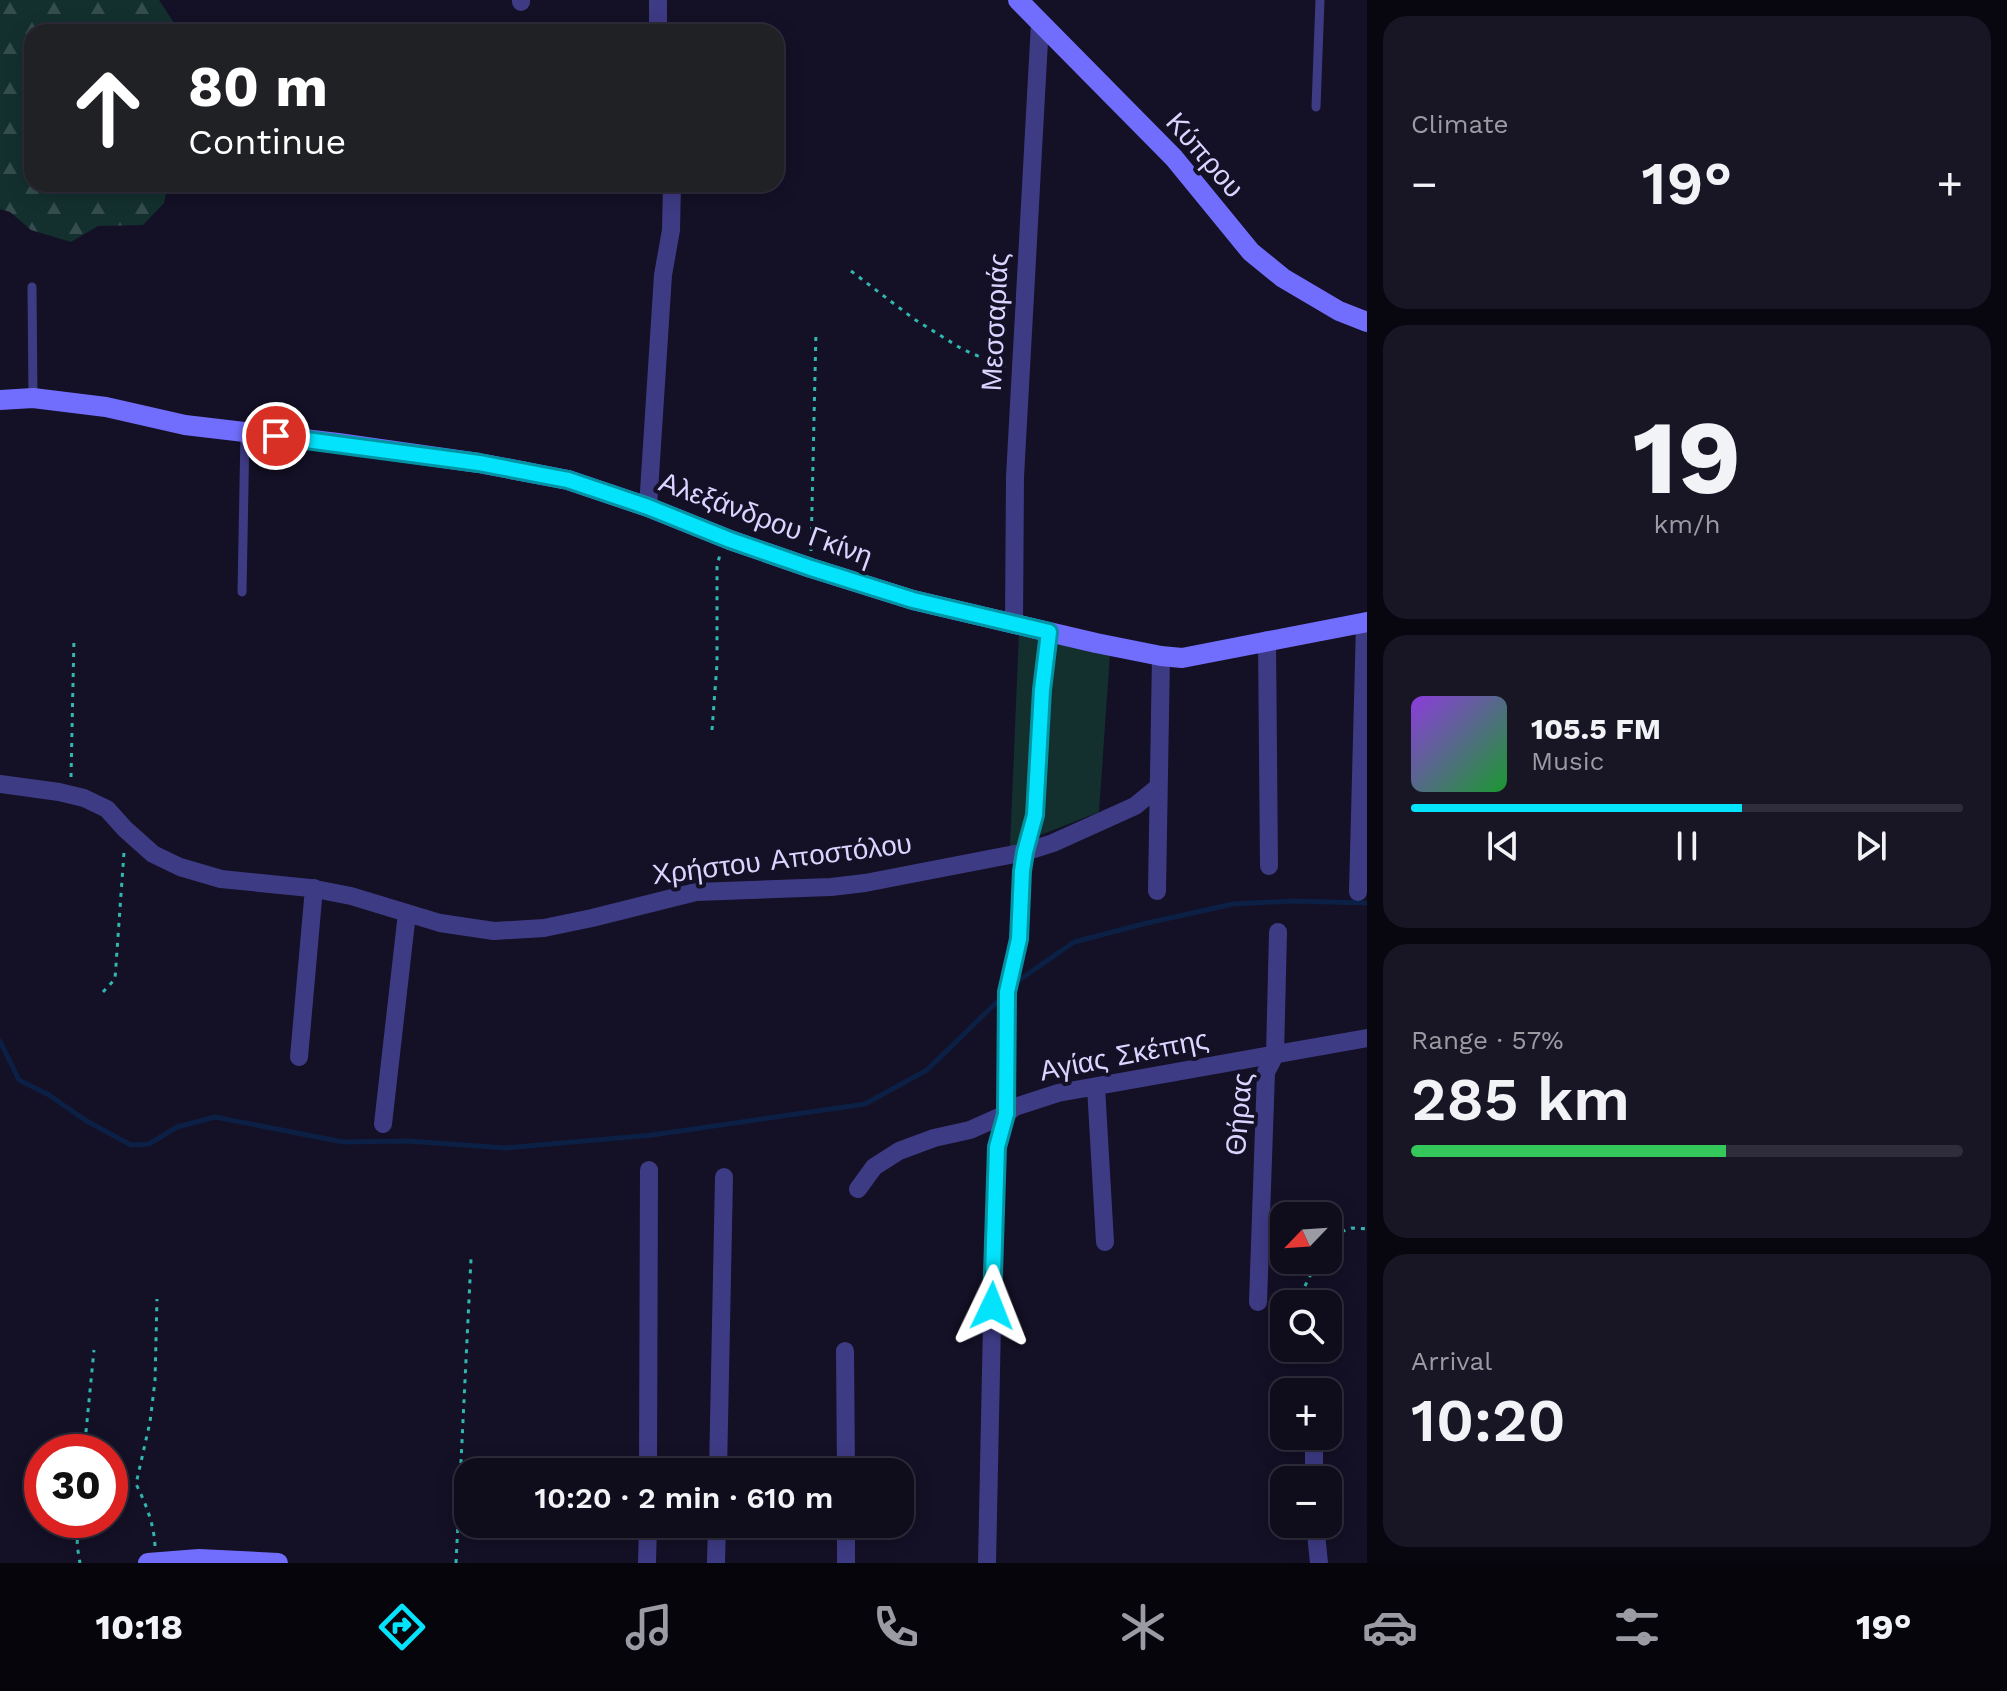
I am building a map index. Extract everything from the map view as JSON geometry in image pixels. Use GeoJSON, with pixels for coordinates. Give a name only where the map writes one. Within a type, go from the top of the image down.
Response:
{"type":"FeatureCollection","features":[{"type":"Feature","properties":{"kind":"street"},"geometry":{"type":"LineString","coordinates":[[658,0],[658,24]]}},
{"type":"Feature","properties":{"kind":"street","name":"Κύπρου"},"geometry":{"type":"LineString","coordinates":[[1018,0],[1174,158],[1251,252],[1283,278],[1339,311],[1367,322]]}},
{"type":"Feature","properties":{"kind":"street","name":"Μεσσαριάς"},"geometry":{"type":"LineString","coordinates":[[1014,624],[1015,477],[1040,23]]}},
{"type":"Feature","properties":{"kind":"street"},"geometry":{"type":"LineString","coordinates":[[648,507],[663,275],[671,230],[672,192]]}},
{"type":"Feature","properties":{"kind":"street","name":"Αλεξάνδρου Γκίνη"},"geometry":{"type":"LineString","coordinates":[[0,400],[33,398],[106,407],[185,425],[479,463],[568,480],[811,568],[913,600],[1161,656],[1182,658],[1366,622]]}},
{"type":"Feature","properties":{"kind":"street"},"geometry":{"type":"LineString","coordinates":[[1358,892],[1366,622]]}},
{"type":"Feature","properties":{"kind":"street"},"geometry":{"type":"LineString","coordinates":[[987,1563],[997,1147],[1006,1114],[1007,992],[1019,939],[1025,852],[1035,815],[1041,703],[1049,632]]}},
{"type":"Feature","properties":{"kind":"street"},"geometry":{"type":"LineString","coordinates":[[1267,640],[1269,866]]}},
{"type":"Feature","properties":{"kind":"street"},"geometry":{"type":"LineString","coordinates":[[1157,891],[1161,656]]}},
{"type":"Feature","properties":{"kind":"street","name":"Χρήστου Αποστόλου"},"geometry":{"type":"LineString","coordinates":[[0,784],[84,798],[107,809],[153,854],[180,867],[221,879],[314,888],[440,923],[494,931],[544,928],[696,892],[750,892],[865,883],[1025,852],[1053,843],[1135,806],[1157,788]]}},
{"type":"Feature","properties":{"kind":"street"},"geometry":{"type":"LineString","coordinates":[[299,1057],[314,888]]}},
{"type":"Feature","properties":{"kind":"street"},"geometry":{"type":"LineString","coordinates":[[383,1124],[407,913]]}},
{"type":"Feature","properties":{"kind":"street","name":"Θήρας"},"geometry":{"type":"LineString","coordinates":[[1258,1302],[1266,1072],[1275,1055],[1278,932]]}},
{"type":"Feature","properties":{"kind":"street","name":"Αγίας Σκέπης"},"geometry":{"type":"LineString","coordinates":[[858,1189],[874,1167],[899,1151],[934,1138],[970,1130],[1015,1107],[1058,1093],[1367,1038]]}},
{"type":"Feature","properties":{"kind":"street"},"geometry":{"type":"LineString","coordinates":[[1096,1087],[1105,1242]]}},
{"type":"Feature","properties":{"kind":"street"},"geometry":{"type":"LineString","coordinates":[[648,1458],[649,1170]]}},
{"type":"Feature","properties":{"kind":"street"},"geometry":{"type":"LineString","coordinates":[[718,1458],[724,1177]]}},
{"type":"Feature","properties":{"kind":"street"},"geometry":{"type":"LineString","coordinates":[[845,1351],[846,1458]]}},
{"type":"Feature","properties":{"kind":"street"},"geometry":{"type":"LineString","coordinates":[[647,1563],[648,1538]]}},
{"type":"Feature","properties":{"kind":"street"},"geometry":{"type":"LineString","coordinates":[[716,1563],[717,1538]]}},
{"type":"Feature","properties":{"kind":"street"},"geometry":{"type":"LineString","coordinates":[[846,1538],[846,1563]]}},
{"type":"Feature","properties":{"kind":"street"},"geometry":{"type":"LineString","coordinates":[[1316,1538],[1319,1563]]}},
{"type":"Feature","properties":{"kind":"street"},"geometry":{"type":"LineString","coordinates":[[148,1563],[278,1563]]}},
{"type":"Feature","properties":{"kind":"lane"},"geometry":{"type":"LineString","coordinates":[[1316,107],[1320,0]]}},
{"type":"Feature","properties":{"kind":"lane"},"geometry":{"type":"LineString","coordinates":[[32,287],[33,398]]}},
{"type":"Feature","properties":{"kind":"lane"},"geometry":{"type":"LineString","coordinates":[[242,592],[245,432]]}},
{"type":"Feature","properties":{"kind":"path"},"geometry":{"type":"LineString","coordinates":[[851,271],[914,319],[962,349],[1020,374]]}},
{"type":"Feature","properties":{"kind":"path"},"geometry":{"type":"LineString","coordinates":[[811,568],[816,331]]}},
{"type":"Feature","properties":{"kind":"path"},"geometry":{"type":"LineString","coordinates":[[712,730],[717,664],[717,567],[723,537]]}},
{"type":"Feature","properties":{"kind":"path"},"geometry":{"type":"LineString","coordinates":[[71,795],[74,637]]}},
{"type":"Feature","properties":{"kind":"path"},"geometry":{"type":"LineString","coordinates":[[103,992],[115,979],[125,829]]}},
{"type":"Feature","properties":{"kind":"path"},"geometry":{"type":"LineString","coordinates":[[1342,1232],[1352,1228],[1367,1229]]}},
{"type":"Feature","properties":{"kind":"path"},"geometry":{"type":"LineString","coordinates":[[456,1563],[471,1259]]}},
{"type":"Feature","properties":{"kind":"path"},"geometry":{"type":"LineString","coordinates":[[157,1299],[155,1381],[150,1422],[136,1484],[147,1504],[155,1535],[157,1562]]}},
{"type":"Feature","properties":{"kind":"path"},"geometry":{"type":"LineString","coordinates":[[86,1434],[94,1350]]}},
{"type":"Feature","properties":{"kind":"path"},"geometry":{"type":"LineString","coordinates":[[78,1538],[80,1563]]}},
{"type":"Feature","properties":{"kind":"green space"},"geometry":{"type":"Polygon","coordinates":[[[0,0],[159,0],[175,24],[24,24],[24,192],[166,192],[164,203],[143,225],[98,226],[71,242],[31,230],[10,212],[0,209],[0,0]]]}},
{"type":"Feature","properties":{"kind":"green space"},"geometry":{"type":"Polygon","coordinates":[[[1019,632],[1110,654],[1099,812],[1010,847],[1019,632]]]}},
{"type":"Feature","properties":{"kind":"waterway"},"geometry":{"type":"LineString","coordinates":[[1015,983],[1074,942],[1147,923],[1233,904],[1293,901],[1367,903]]}},
{"type":"Feature","properties":{"kind":"waterway"},"geometry":{"type":"LineString","coordinates":[[0,1041],[19,1080],[131,1145],[149,1144],[177,1127],[215,1117],[343,1142],[408,1141],[506,1148],[652,1135],[865,1104],[927,1070],[1000,999]]}},
{"type":"Feature","properties":{"kind":"route"},"geometry":{"type":"LineString","coordinates":[[276,436],[479,463],[568,480],[811,568],[913,600],[1049,632],[1042,690],[1035,815],[1025,852],[1019,939],[1007,992],[1006,1114],[997,1147],[992,1306]]}}]}
